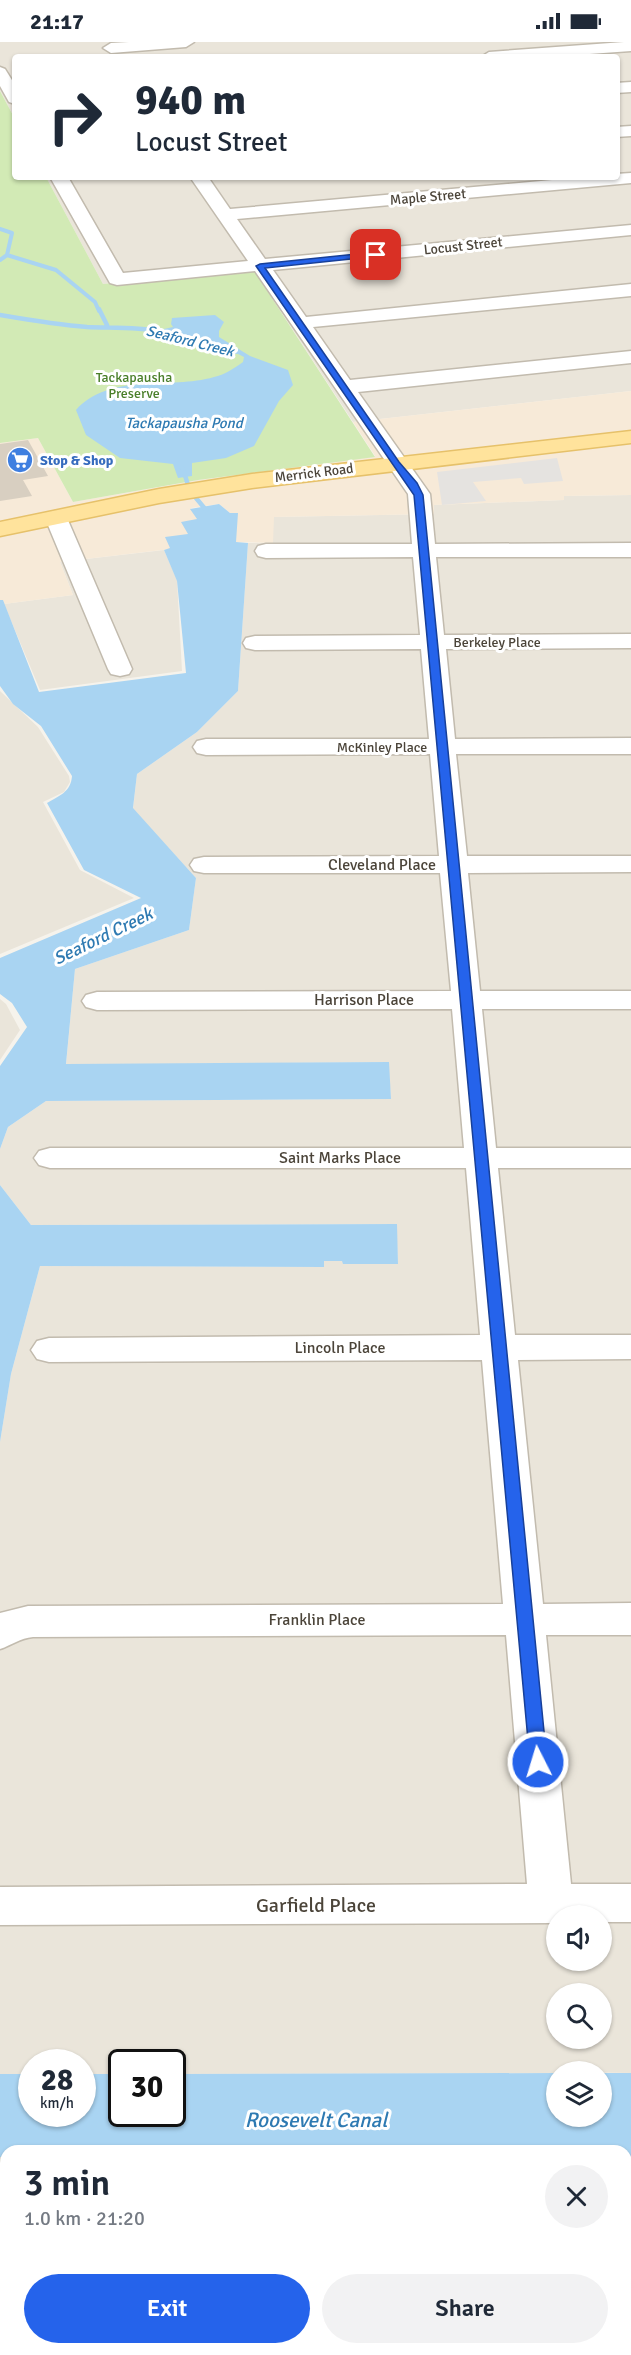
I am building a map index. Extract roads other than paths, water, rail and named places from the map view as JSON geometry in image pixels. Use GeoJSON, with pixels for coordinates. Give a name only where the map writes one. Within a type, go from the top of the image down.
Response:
{"type":"FeatureCollection","features":[{"type":"Feature","properties":{"kind":"main road","name":"Merrick Road"},"geometry":{"type":"LineString","coordinates":[[0,529],[159,496],[252,481],[631,437]]}},
{"type":"Feature","properties":{"kind":"street"},"geometry":{"type":"LineString","coordinates":[[112,49],[186,42]]}},
{"type":"Feature","properties":{"kind":"street"},"geometry":{"type":"LineString","coordinates":[[485,42],[495,54]]}},
{"type":"Feature","properties":{"kind":"street"},"geometry":{"type":"LineString","coordinates":[[530,54],[631,45]]}},
{"type":"Feature","properties":{"kind":"street"},"geometry":{"type":"LineString","coordinates":[[0,72],[12,94]]}},
{"type":"Feature","properties":{"kind":"street","name":"Locust Street"},"geometry":{"type":"LineString","coordinates":[[61,180],[117,279],[631,230]]}},
{"type":"Feature","properties":{"kind":"street"},"geometry":{"type":"LineString","coordinates":[[201,180],[396,464],[417,490],[426,551],[551,1904]]}},
{"type":"Feature","properties":{"kind":"street","name":"Maple Street"},"geometry":{"type":"LineString","coordinates":[[225,215],[586,180]]}},
{"type":"Feature","properties":{"kind":"street"},"geometry":{"type":"LineString","coordinates":[[299,323],[631,290]]}},
{"type":"Feature","properties":{"kind":"street"},"geometry":{"type":"LineString","coordinates":[[343,387],[631,357]]}},
{"type":"Feature","properties":{"kind":"street"},"geometry":{"type":"LineString","coordinates":[[56,518],[120,669]]}},
{"type":"Feature","properties":{"kind":"street"},"geometry":{"type":"LineString","coordinates":[[266,551],[631,550]]}},
{"type":"Feature","properties":{"kind":"street","name":"Berkeley Place"},"geometry":{"type":"LineString","coordinates":[[255,643],[631,641]]}},
{"type":"Feature","properties":{"kind":"street","name":"McKinley Place"},"geometry":{"type":"LineString","coordinates":[[206,747],[631,746]]}},
{"type":"Feature","properties":{"kind":"street","name":"Cleveland Place"},"geometry":{"type":"LineString","coordinates":[[204,865],[631,864]]}},
{"type":"Feature","properties":{"kind":"street","name":"Harrison Place"},"geometry":{"type":"LineString","coordinates":[[97,1001],[631,1000]]}},
{"type":"Feature","properties":{"kind":"street","name":"Saint Marks Place"},"geometry":{"type":"LineString","coordinates":[[50,1158],[631,1158]]}},
{"type":"Feature","properties":{"kind":"street","name":"Lincoln Place"},"geometry":{"type":"LineString","coordinates":[[49,1350],[631,1347]]}},
{"type":"Feature","properties":{"kind":"street","name":"Franklin Place"},"geometry":{"type":"LineString","coordinates":[[2,1630],[17,1622],[33,1621],[631,1619]]}},
{"type":"Feature","properties":{"kind":"street","name":"Garfield Place"},"geometry":{"type":"LineString","coordinates":[[0,1906],[631,1904]]}},
{"type":"Feature","properties":{"kind":"water","name":"Tackapausha Pond"},"geometry":{"type":"Polygon","coordinates":[[[215,315],[224,322],[219,331],[219,337],[250,356],[288,370],[293,385],[279,401],[254,446],[226,458],[192,463],[192,476],[178,478],[173,464],[120,458],[86,435],[76,410],[90,398],[123,386],[197,381],[214,377],[222,375],[243,362],[244,357],[238,354],[209,352],[202,345],[187,343],[176,336],[166,337],[146,333],[173,327],[172,318],[215,315]]]}},
{"type":"Feature","properties":{"kind":"water"},"geometry":{"type":"Polygon","coordinates":[[[219,504],[230,513],[238,513],[236,542],[248,543],[238,691],[197,732],[137,774],[133,808],[196,878],[189,930],[75,969],[66,1064],[389,1062],[391,1099],[46,1101],[8,1127],[0,1149],[0,1066],[27,1027],[12,1003],[0,994],[0,958],[141,898],[84,870],[47,803],[67,790],[72,776],[41,726],[13,704],[0,686],[0,600],[3,600],[39,692],[186,673],[177,581],[164,550],[170,548],[165,537],[188,534],[181,522],[197,519],[190,509],[219,504]]]}},
{"type":"Feature","properties":{"kind":"water"},"geometry":{"type":"Polygon","coordinates":[[[0,1185],[31,1225],[397,1224],[398,1264],[343,1264],[342,1261],[324,1261],[324,1267],[40,1266],[11,1374],[0,1442],[0,1185]]]}},
{"type":"Feature","properties":{"kind":"water","name":"Roosevelt Canal"},"geometry":{"type":"Polygon","coordinates":[[[546,2073],[546,2127],[612,2127],[612,2073],[631,2073],[631,2145],[0,2145],[0,2074],[18,2074],[18,2127],[96,2127],[96,2074],[108,2074],[108,2127],[186,2127],[186,2074],[546,2073]]]}},
{"type":"Feature","properties":{"kind":"waterway","name":"Seaford Creek"},"geometry":{"type":"LineString","coordinates":[[0,229],[12,233],[7,255]]}},
{"type":"Feature","properties":{"kind":"waterway","name":"Seaford Creek"},"geometry":{"type":"LineString","coordinates":[[0,260],[7,255]]}},
{"type":"Feature","properties":{"kind":"waterway"},"geometry":{"type":"LineString","coordinates":[[7,255],[56,270],[95,302],[99,311]]}},
{"type":"Feature","properties":{"kind":"waterway"},"geometry":{"type":"LineString","coordinates":[[99,309],[107,325]]}},
{"type":"Feature","properties":{"kind":"waterway","name":"Seaford Creek"},"geometry":{"type":"LineString","coordinates":[[0,315],[76,326],[161,331]]}},
{"type":"Feature","properties":{"kind":"waterway","name":"Seaford Creek"},"geometry":{"type":"LineString","coordinates":[[183,469],[188,485]]}},
{"type":"Feature","properties":{"kind":"waterway","name":"Seaford Creek"},"geometry":{"type":"LineString","coordinates":[[196,498],[206,510]]}},
{"type":"Feature","properties":{"kind":"place","name":"Stop & Shop"},"geometry":{"type":"Point","coordinates":[20,460]}},
{"type":"Feature","properties":{"kind":"park label","name":"Tackapausha Preserve"},"geometry":{"type":"Point","coordinates":[134,386]}}]}
